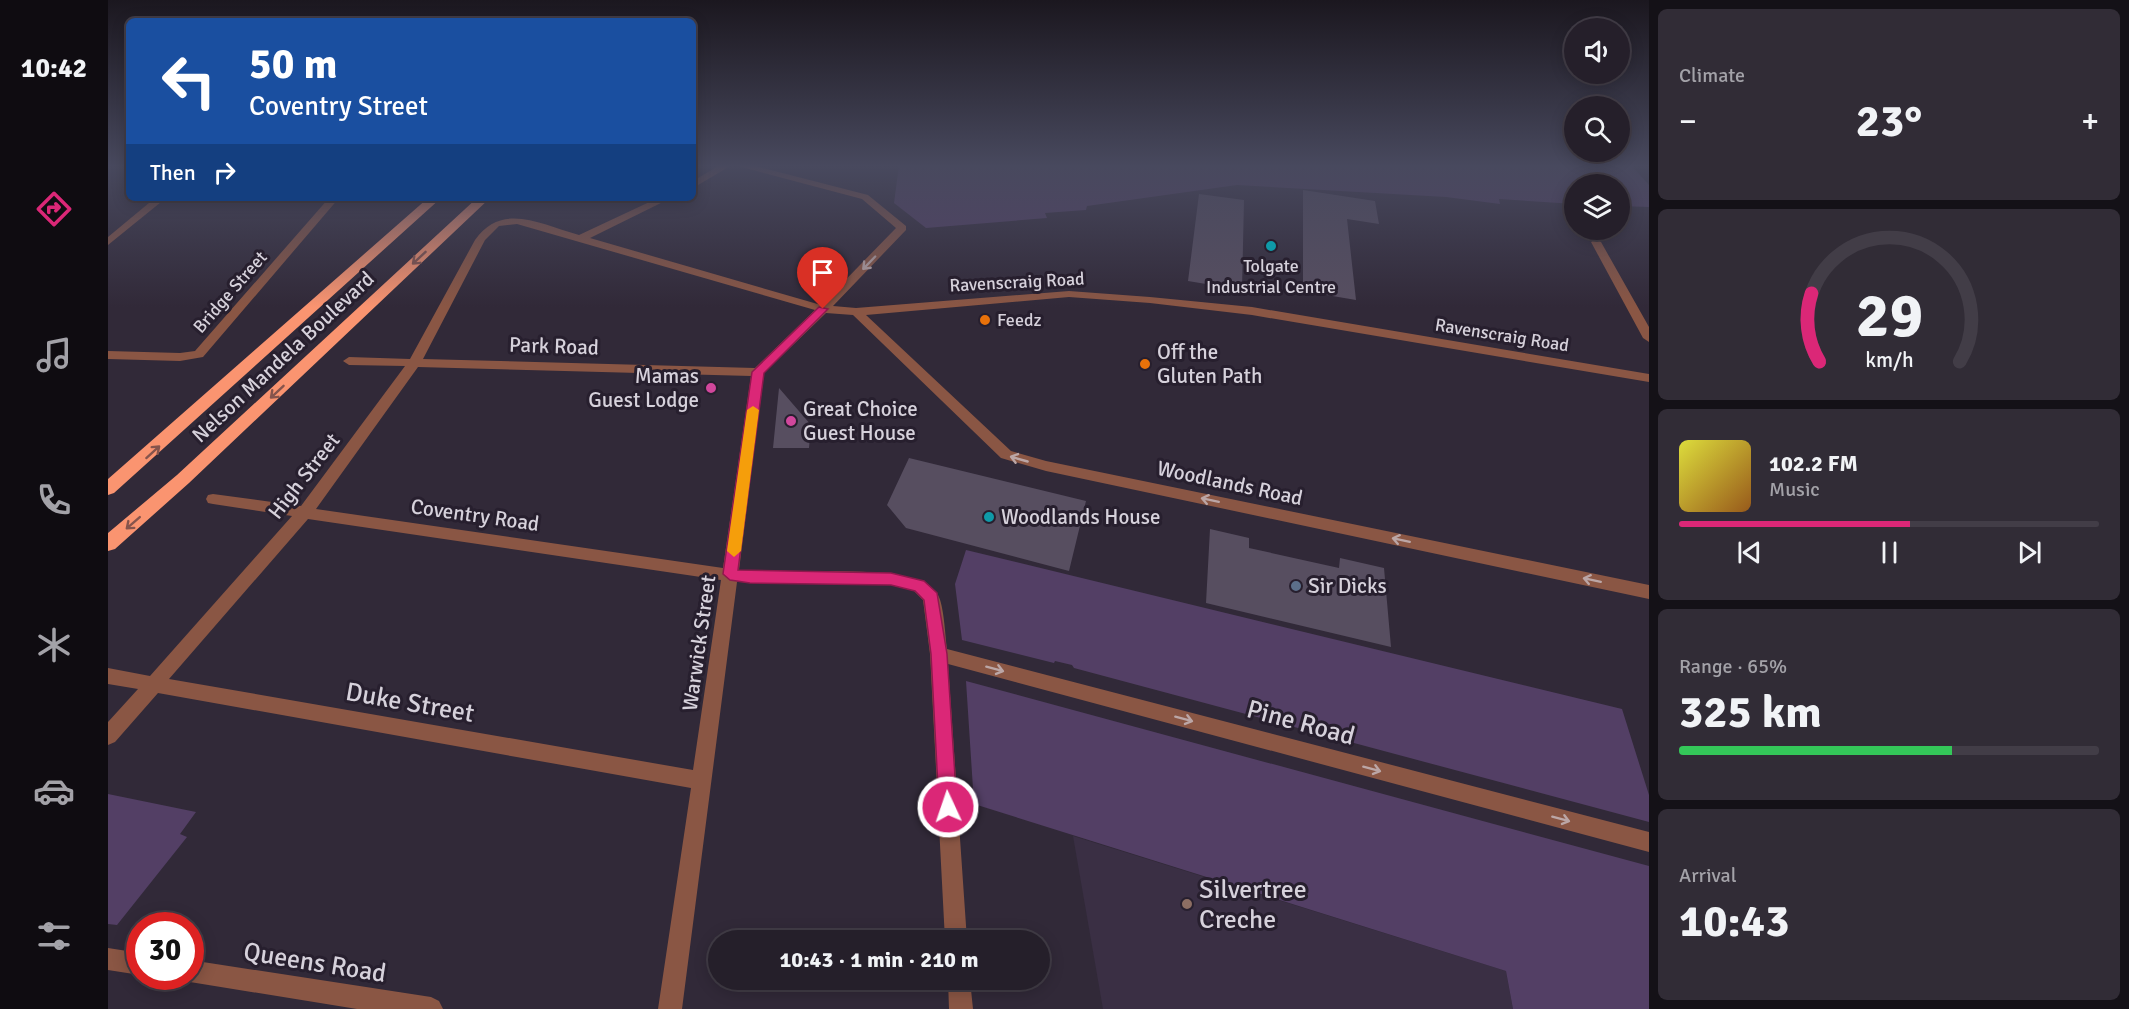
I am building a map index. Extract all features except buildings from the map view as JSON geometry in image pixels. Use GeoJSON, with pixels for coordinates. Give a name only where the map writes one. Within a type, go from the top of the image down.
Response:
{"type":"FeatureCollection","features":[{"type":"Feature","properties":{"kind":"highway","name":"Nelson Mandela Boulevard"},"geometry":{"type":"LineString","coordinates":[[108,489],[419,212]]}},
{"type":"Feature","properties":{"kind":"highway","name":"Nelson Mandela Boulevard"},"geometry":{"type":"LineString","coordinates":[[108,544],[183,479],[469,212]]}},
{"type":"Feature","properties":{"kind":"street"},"geometry":{"type":"LineString","coordinates":[[108,242],[144,212]]}},
{"type":"Feature","properties":{"kind":"street","name":"Bridge Street"},"geometry":{"type":"LineString","coordinates":[[108,355],[180,357],[199,354],[322,212]]}},
{"type":"Feature","properties":{"kind":"street"},"geometry":{"type":"LineString","coordinates":[[580,239],[636,212]]}},
{"type":"Feature","properties":{"kind":"street"},"geometry":{"type":"LineString","coordinates":[[758,372],[896,235],[901,226],[884,212]]}},
{"type":"Feature","properties":{"kind":"street","name":"Ravenscraig Road"},"geometry":{"type":"LineString","coordinates":[[501,220],[518,221],[823,309],[856,312],[1069,294],[1150,300],[1252,311],[1649,378]]}},
{"type":"Feature","properties":{"kind":"street","name":"High Street"},"geometry":{"type":"LineString","coordinates":[[108,736],[306,511],[415,362],[480,240],[490,226],[501,220]]}},
{"type":"Feature","properties":{"kind":"street"},"geometry":{"type":"LineString","coordinates":[[1596,242],[1649,338]]}},
{"type":"Feature","properties":{"kind":"street","name":"Woodlands Road"},"geometry":{"type":"LineString","coordinates":[[856,312],[1006,455],[1046,466],[1649,592]]}},
{"type":"Feature","properties":{"kind":"street","name":"Park Road"},"geometry":{"type":"LineString","coordinates":[[349,361],[758,372]]}},
{"type":"Feature","properties":{"kind":"street","name":"Warwick Street"},"geometry":{"type":"LineString","coordinates":[[670,1009],[758,372]]}},
{"type":"Feature","properties":{"kind":"street","name":"Coventry Road"},"geometry":{"type":"LineString","coordinates":[[213,499],[750,578],[891,579],[919,586],[931,597],[939,654]]}},
{"type":"Feature","properties":{"kind":"street"},"geometry":{"type":"LineString","coordinates":[[939,654],[955,930]]}},
{"type":"Feature","properties":{"kind":"street","name":"Pine Road"},"geometry":{"type":"LineString","coordinates":[[939,654],[1649,842]]}},
{"type":"Feature","properties":{"kind":"street","name":"Duke Street"},"geometry":{"type":"LineString","coordinates":[[108,676],[703,781]]}},
{"type":"Feature","properties":{"kind":"street"},"geometry":{"type":"LineString","coordinates":[[108,959],[126,961]]}},
{"type":"Feature","properties":{"kind":"street","name":"Queens Road"},"geometry":{"type":"LineString","coordinates":[[204,973],[431,1009]]}},
{"type":"Feature","properties":{"kind":"street"},"geometry":{"type":"LineString","coordinates":[[960,990],[961,1009]]}},
{"type":"Feature","properties":{"kind":"shaded area"},"geometry":{"type":"Polygon","coordinates":[[[906,212],[1057,212],[1045,213],[1047,218],[926,228],[906,212]]]}},
{"type":"Feature","properties":{"kind":"shaded area"},"geometry":{"type":"Polygon","coordinates":[[[966,550],[1622,709],[1649,795],[1649,822],[1074,668],[1072,665],[1055,661],[1054,663],[962,640],[955,584],[966,550]]]}},
{"type":"Feature","properties":{"kind":"shaded area"},"geometry":{"type":"Polygon","coordinates":[[[966,681],[1649,866],[1649,1009],[1513,1009],[1506,971],[974,804],[966,681]]]}},
{"type":"Feature","properties":{"kind":"shaded area"},"geometry":{"type":"Polygon","coordinates":[[[108,794],[196,812],[180,834],[187,837],[117,925],[108,924],[108,794]]]}},
{"type":"Feature","properties":{"kind":"shaded area","name":"Silvertree Creche"},"geometry":{"type":"Polygon","coordinates":[[[1073,836],[1506,971],[1513,1009],[1103,1009],[1073,836]]]}},
{"type":"Feature","properties":{"kind":"slow traffic"},"geometry":{"type":"LineString","coordinates":[[734,551],[753,410]]}},
{"type":"Feature","properties":{"kind":"place","name":"Tolgate Industrial Centre"},"geometry":{"type":"Point","coordinates":[1271,246]}},
{"type":"Feature","properties":{"kind":"place","name":"Feedz"},"geometry":{"type":"Point","coordinates":[985,320]}},
{"type":"Feature","properties":{"kind":"place","name":"Off the Gluten Path"},"geometry":{"type":"Point","coordinates":[1145,364]}},
{"type":"Feature","properties":{"kind":"place","name":"Mamas Guest Lodge"},"geometry":{"type":"Point","coordinates":[711,388]}},
{"type":"Feature","properties":{"kind":"place","name":"Great Choice Guest House"},"geometry":{"type":"Point","coordinates":[791,421]}},
{"type":"Feature","properties":{"kind":"place","name":"Woodlands House"},"geometry":{"type":"Point","coordinates":[989,517]}},
{"type":"Feature","properties":{"kind":"place","name":"Sir Dicks"},"geometry":{"type":"Point","coordinates":[1296,586]}},
{"type":"Feature","properties":{"kind":"place","name":"Silvertree Creche"},"geometry":{"type":"Point","coordinates":[1187,904]}},
{"type":"Feature","properties":{"kind":"route"},"geometry":{"type":"LineString","coordinates":[[823,309],[758,372],[730,574],[750,578],[891,579],[919,586],[931,597],[939,654],[948,807]]}}]}
